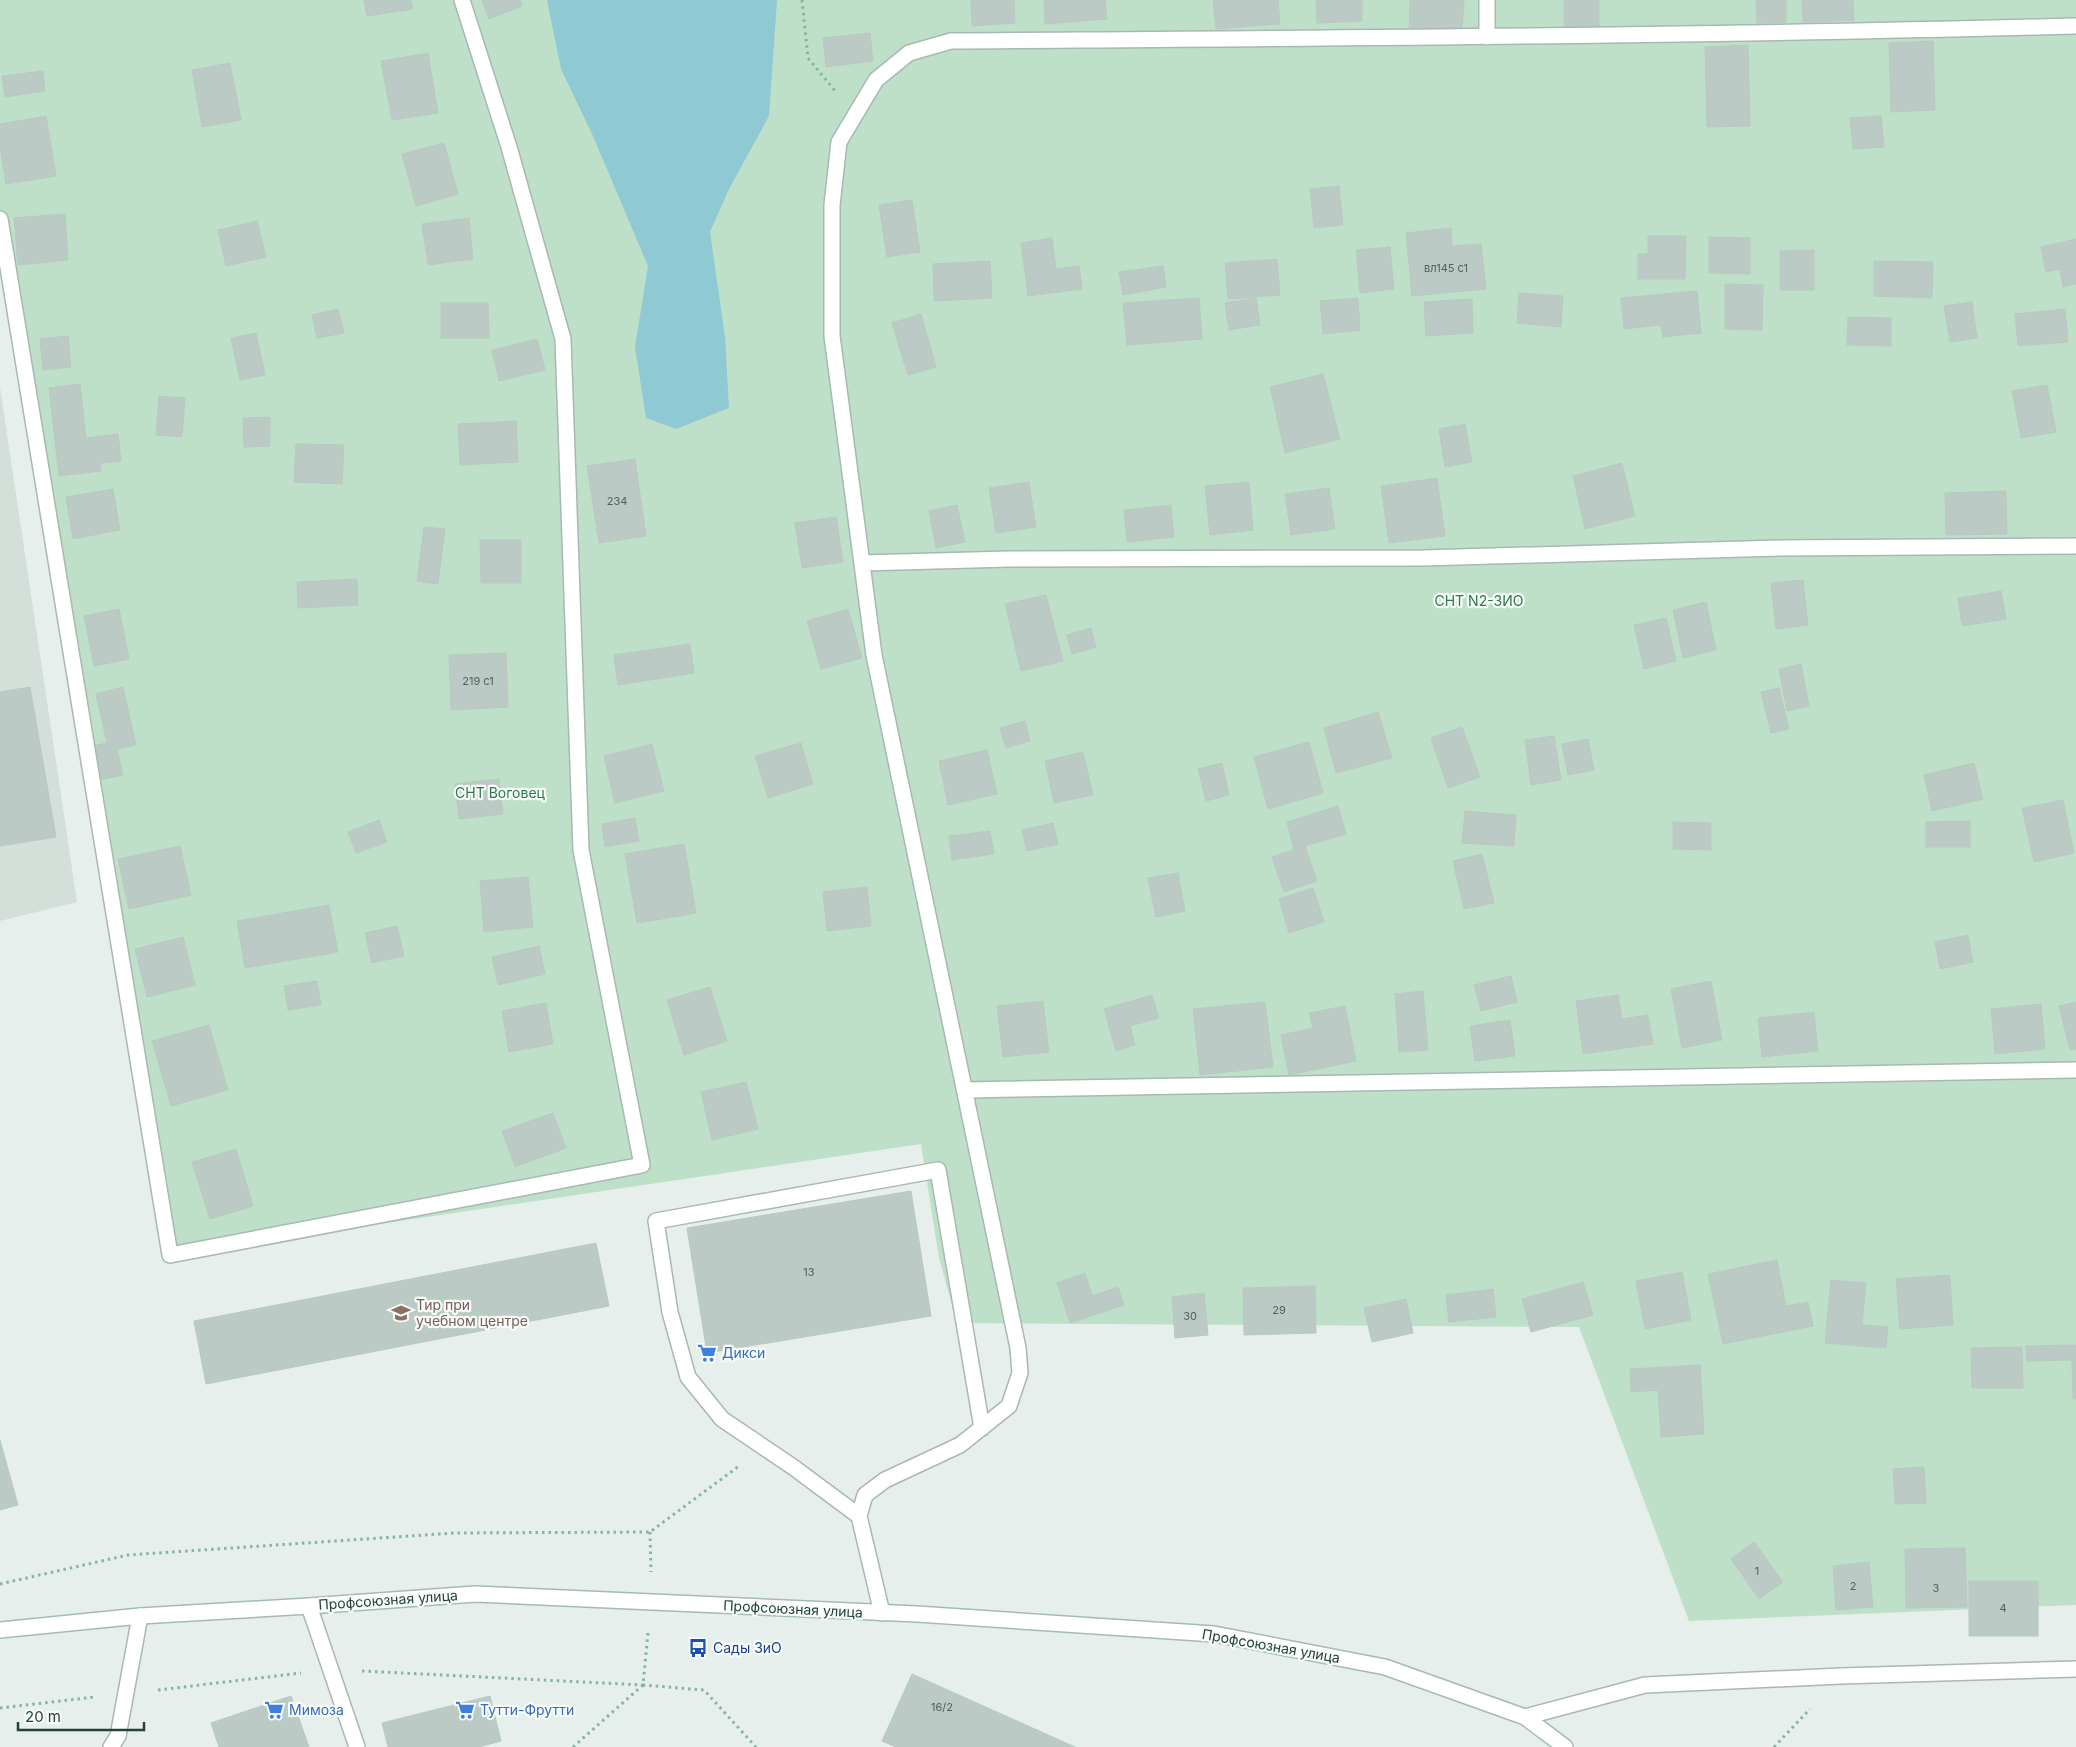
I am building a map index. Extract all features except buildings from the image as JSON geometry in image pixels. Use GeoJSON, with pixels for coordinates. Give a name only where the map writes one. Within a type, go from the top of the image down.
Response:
{"type":"FeatureCollection","features":[{"type":"Feature","properties":{"kind":"main road"},"geometry":{"type":"LineString","coordinates":[[0,219],[170,1255],[642,1165],[581,850],[563,339],[509,148],[462,0]]}},
{"type":"Feature","properties":{"kind":"main road"},"geometry":{"type":"LineString","coordinates":[[1487,0],[1487,37]]}},
{"type":"Feature","properties":{"kind":"main road"},"geometry":{"type":"LineString","coordinates":[[882,1613],[860,1516],[865,1495],[885,1480],[960,1446],[1009,1406],[1020,1373],[1018,1348],[874,655],[832,336],[832,205],[839,142],[876,80],[908,53],[951,41],[1803,34],[2076,26]]}},
{"type":"Feature","properties":{"kind":"main road"},"geometry":{"type":"LineString","coordinates":[[862,563],[1019,559],[1423,558],[1780,548],[2076,546]]}},
{"type":"Feature","properties":{"kind":"main road"},"geometry":{"type":"LineString","coordinates":[[965,1090],[2076,1070]]}},
{"type":"Feature","properties":{"kind":"main road"},"geometry":{"type":"LineString","coordinates":[[860,1516],[722,1420],[688,1377],[670,1312],[656,1221],[938,1170],[982,1428]]}},
{"type":"Feature","properties":{"kind":"main road","name":"Профсоюзная улица"},"geometry":{"type":"LineString","coordinates":[[0,1630],[140,1616],[475,1594],[882,1613],[1214,1634],[1385,1666],[1525,1717],[1565,1747]]}},
{"type":"Feature","properties":{"kind":"main road"},"geometry":{"type":"LineString","coordinates":[[309,1606],[357,1747]]}},
{"type":"Feature","properties":{"kind":"main road"},"geometry":{"type":"LineString","coordinates":[[111,1747],[118,1736],[140,1616]]}},
{"type":"Feature","properties":{"kind":"main road"},"geometry":{"type":"LineString","coordinates":[[1525,1717],[1645,1685],[1841,1676],[2076,1670]]}},
{"type":"Feature","properties":{"kind":"path"},"geometry":{"type":"LineString","coordinates":[[802,0],[808,58],[855,116]]}},
{"type":"Feature","properties":{"kind":"path"},"geometry":{"type":"LineString","coordinates":[[0,1584],[128,1555],[454,1533],[650,1532],[764,1448]]}},
{"type":"Feature","properties":{"kind":"path"},"geometry":{"type":"LineString","coordinates":[[1774,1747],[1841,1676]]}},
{"type":"Feature","properties":{"kind":"path"},"geometry":{"type":"LineString","coordinates":[[573,1747],[643,1685]]}},
{"type":"Feature","properties":{"kind":"path"},"geometry":{"type":"LineString","coordinates":[[704,1690],[756,1747]]}},
{"type":"Feature","properties":{"kind":"shaded area"},"geometry":{"type":"Polygon","coordinates":[[[0,387],[77,902],[0,921],[0,387]]]}},
{"type":"Feature","properties":{"kind":"green space","name":"СНТ N2-ЗИО"},"geometry":{"type":"Polygon","coordinates":[[[0,0],[2076,0],[2076,1605],[1689,1621],[1579,1327],[957,1323],[939,1258],[921,1144],[170,1255],[0,214],[0,0]]]}},
{"type":"Feature","properties":{"kind":"water"},"geometry":{"type":"Polygon","coordinates":[[[547,0],[777,0],[769,116],[729,189],[710,232],[725,337],[729,408],[676,429],[646,418],[635,347],[648,266],[593,136],[561,69],[547,0]]]}},
{"type":"Feature","properties":{"kind":"place","name":"Тир при учебном центре"},"geometry":{"type":"Point","coordinates":[401,1313]}},
{"type":"Feature","properties":{"kind":"place","name":"Дикси"},"geometry":{"type":"Point","coordinates":[707,1353]}},
{"type":"Feature","properties":{"kind":"place","name":"Сады ЗиО"},"geometry":{"type":"Point","coordinates":[698,1648]}},
{"type":"Feature","properties":{"kind":"place","name":"Мимоза"},"geometry":{"type":"Point","coordinates":[274,1710]}},
{"type":"Feature","properties":{"kind":"place","name":"Тутти-Фрутти"},"geometry":{"type":"Point","coordinates":[465,1710]}},
{"type":"Feature","properties":{"kind":"park label","name":"СНТ Воговец"},"geometry":{"type":"Point","coordinates":[500,793]}}]}
